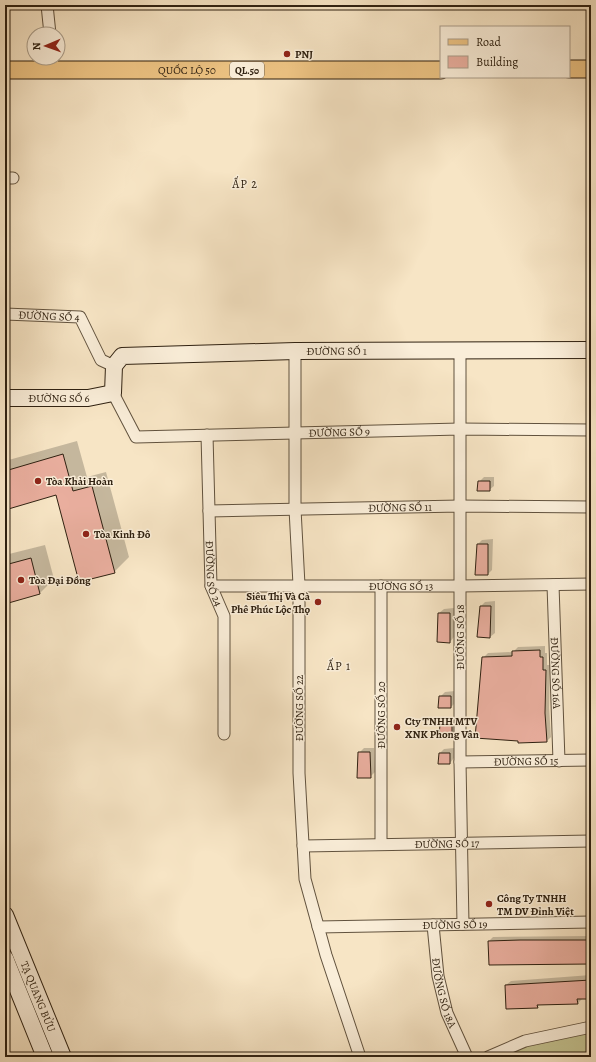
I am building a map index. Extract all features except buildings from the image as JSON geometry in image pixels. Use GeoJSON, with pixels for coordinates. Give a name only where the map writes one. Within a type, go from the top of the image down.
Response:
{"type":"FeatureCollection","features":[{"type":"Feature","properties":{"kind":"main road","name":"QUỐC LỘ 50"},"geometry":{"type":"LineString","coordinates":[[66,63],[440,70]]}},
{"type":"Feature","properties":{"kind":"main road","name":"QUỐC LỘ 50"},"geometry":{"type":"LineString","coordinates":[[5,70],[32,66]]}},
{"type":"Feature","properties":{"kind":"main road"},"geometry":{"type":"LineString","coordinates":[[570,69],[591,69]]}},
{"type":"Feature","properties":{"kind":"street"},"geometry":{"type":"LineString","coordinates":[[47,5],[49,26]]}},
{"type":"Feature","properties":{"kind":"street","name":"ĐƯỜNG SỐ 4"},"geometry":{"type":"LineString","coordinates":[[5,314],[80,317],[101,360],[114,366]]}},
{"type":"Feature","properties":{"kind":"street","name":"ĐƯỜNG SỐ 18"},"geometry":{"type":"LineString","coordinates":[[460,350],[460,762],[463,924]]}},
{"type":"Feature","properties":{"kind":"street","name":"ĐƯỜNG SỐ 1"},"geometry":{"type":"LineString","coordinates":[[114,366],[122,356],[295,351],[591,350]]}},
{"type":"Feature","properties":{"kind":"street","name":"ĐƯỜNG SỐ 22"},"geometry":{"type":"LineString","coordinates":[[295,351],[294,433],[298,585],[299,773],[305,879],[318,927],[360,1057]]}},
{"type":"Feature","properties":{"kind":"street"},"geometry":{"type":"LineString","coordinates":[[113,393],[114,366]]}},
{"type":"Feature","properties":{"kind":"street","name":"ĐƯỜNG SỐ 9"},"geometry":{"type":"LineString","coordinates":[[113,393],[136,437],[460,429],[591,430]]}},
{"type":"Feature","properties":{"kind":"street","name":"ĐƯỜNG SỐ 6"},"geometry":{"type":"LineString","coordinates":[[5,398],[88,398],[113,393]]}},
{"type":"Feature","properties":{"kind":"street","name":"ĐƯỜNG SỐ 24"},"geometry":{"type":"LineString","coordinates":[[207,435],[211,586],[224,616],[224,734]]}},
{"type":"Feature","properties":{"kind":"street","name":"ĐƯỜNG SỐ 11"},"geometry":{"type":"LineString","coordinates":[[209,511],[460,506],[591,507]]}},
{"type":"Feature","properties":{"kind":"street","name":"ĐƯỜNG SỐ 13"},"geometry":{"type":"LineString","coordinates":[[211,586],[460,586],[591,584]]}},
{"type":"Feature","properties":{"kind":"street","name":"ĐƯỜNG SỐ 16A"},"geometry":{"type":"LineString","coordinates":[[553,585],[559,761]]}},
{"type":"Feature","properties":{"kind":"street","name":"ĐƯỜNG SỐ 20"},"geometry":{"type":"LineString","coordinates":[[381,586],[381,844]]}},
{"type":"Feature","properties":{"kind":"street","name":"ĐƯỜNG SỐ 15"},"geometry":{"type":"LineString","coordinates":[[460,762],[591,760]]}},
{"type":"Feature","properties":{"kind":"street","name":"ĐƯỜNG SỐ 17"},"geometry":{"type":"LineString","coordinates":[[303,846],[591,841]]}},
{"type":"Feature","properties":{"kind":"street","name":"TẠ QUANG BỬU"},"geometry":{"type":"LineString","coordinates":[[5,915],[63,1057]]}},
{"type":"Feature","properties":{"kind":"street","name":"ĐƯỜNG SỐ 19"},"geometry":{"type":"LineString","coordinates":[[318,927],[591,922]]}},
{"type":"Feature","properties":{"kind":"street","name":"ĐƯỜNG SỐ 18A"},"geometry":{"type":"LineString","coordinates":[[433,925],[438,976],[447,1013],[467,1057]]}},
{"type":"Feature","properties":{"kind":"street","name":"TẠ QUANG BỬU"},"geometry":{"type":"LineString","coordinates":[[5,958],[45,1057]]}},
{"type":"Feature","properties":{"kind":"street"},"geometry":{"type":"LineString","coordinates":[[488,1057],[525,1041],[591,1027]]}},
{"type":"Feature","properties":{"kind":"shaded area"},"geometry":{"type":"Polygon","coordinates":[[[591,1031],[591,1057],[500,1057],[528,1045],[591,1031]]]}},
{"type":"Feature","properties":{"kind":"place","name":"PNJ"},"geometry":{"type":"Point","coordinates":[287,54]}},
{"type":"Feature","properties":{"kind":"place","name":"Tòa Khải Hoàn"},"geometry":{"type":"Point","coordinates":[38,481]}},
{"type":"Feature","properties":{"kind":"place","name":"Tòa Kinh Đô"},"geometry":{"type":"Point","coordinates":[86,534]}},
{"type":"Feature","properties":{"kind":"place","name":"Tòa Đại Đồng"},"geometry":{"type":"Point","coordinates":[21,580]}},
{"type":"Feature","properties":{"kind":"place","name":"Siêu Thị Và Cà Phê Phúc Lộc Thọ"},"geometry":{"type":"Point","coordinates":[318,602]}},
{"type":"Feature","properties":{"kind":"place","name":"Cty TNHH MTV XNK Phong Vân"},"geometry":{"type":"Point","coordinates":[397,727]}},
{"type":"Feature","properties":{"kind":"place","name":"Công Ty TNHH TM DV Đỉnh Việt"},"geometry":{"type":"Point","coordinates":[489,904]}},
{"type":"Feature","properties":{"kind":"district","name":"ẤP 2"},"geometry":{"type":"Point","coordinates":[245,184]}},
{"type":"Feature","properties":{"kind":"district","name":"ẤP 1"},"geometry":{"type":"Point","coordinates":[339,666]}}]}
